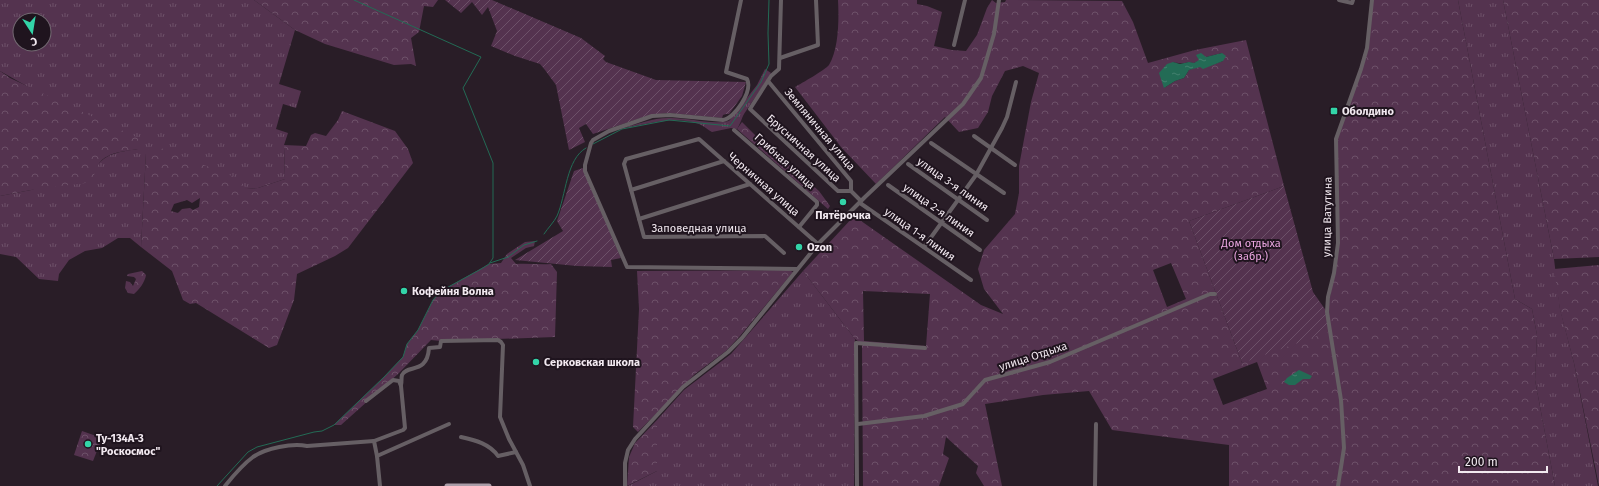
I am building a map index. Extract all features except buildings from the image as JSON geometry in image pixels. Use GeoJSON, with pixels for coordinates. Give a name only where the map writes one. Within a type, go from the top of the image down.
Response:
{"type":"FeatureCollection","features":[{"type":"Feature","properties":{"kind":"main road"},"geometry":{"type":"LineString","coordinates":[[447,486],[489,486]]}},
{"type":"Feature","properties":{"kind":"street"},"geometry":{"type":"LineString","coordinates":[[741,0],[726,72],[747,79],[749,84],[747,92],[734,113],[728,119],[723,120],[652,116],[608,131],[593,140],[585,165],[585,171],[627,267],[797,269]]}},
{"type":"Feature","properties":{"kind":"street"},"geometry":{"type":"LineString","coordinates":[[768,81],[779,69],[781,0]]}},
{"type":"Feature","properties":{"kind":"street"},"geometry":{"type":"LineString","coordinates":[[780,58],[818,45],[816,0]]}},
{"type":"Feature","properties":{"kind":"street"},"geometry":{"type":"LineString","coordinates":[[954,45],[965,0]]}},
{"type":"Feature","properties":{"kind":"street"},"geometry":{"type":"LineString","coordinates":[[625,486],[625,463],[628,450],[635,439],[683,387],[728,352],[742,338],[818,244],[963,104],[981,78],[994,34],[999,0]]}},
{"type":"Feature","properties":{"kind":"street"},"geometry":{"type":"LineString","coordinates":[[1339,0],[1352,1]]}},
{"type":"Feature","properties":{"kind":"street","name":"улица Ватутина"},"geometry":{"type":"LineString","coordinates":[[1338,486],[1344,448],[1341,400],[1327,312],[1328,297],[1334,273],[1338,243],[1336,138],[1366,55],[1372,0]]}},
{"type":"Feature","properties":{"kind":"street","name":"Брусничная улица"},"geometry":{"type":"LineString","coordinates":[[768,81],[750,109],[751,112],[838,191],[851,191]]}},
{"type":"Feature","properties":{"kind":"street","name":"Земляничная улица"},"geometry":{"type":"LineString","coordinates":[[768,81],[851,181],[851,191]]}},
{"type":"Feature","properties":{"kind":"street"},"geometry":{"type":"LineString","coordinates":[[924,247],[976,175],[1007,118],[1016,82]]}},
{"type":"Feature","properties":{"kind":"street","name":"Грибная улица"},"geometry":{"type":"LineString","coordinates":[[734,130],[817,202],[817,205],[799,227]]}},
{"type":"Feature","properties":{"kind":"street"},"geometry":{"type":"LineString","coordinates":[[974,136],[1015,165]]}},
{"type":"Feature","properties":{"kind":"street","name":"Черничная улица"},"geometry":{"type":"LineString","coordinates":[[699,139],[818,244]]}},
{"type":"Feature","properties":{"kind":"street","name":"Заповедная улица"},"geometry":{"type":"LineString","coordinates":[[699,139],[626,159],[624,164],[644,237],[765,236],[784,253]]}},
{"type":"Feature","properties":{"kind":"street"},"geometry":{"type":"LineString","coordinates":[[931,142],[976,175],[1004,193]]}},
{"type":"Feature","properties":{"kind":"street"},"geometry":{"type":"LineString","coordinates":[[631,190],[724,161]]}},
{"type":"Feature","properties":{"kind":"street","name":"улица 3-я линия"},"geometry":{"type":"LineString","coordinates":[[908,164],[987,220]]}},
{"type":"Feature","properties":{"kind":"street"},"geometry":{"type":"LineString","coordinates":[[639,218],[750,184]]}},
{"type":"Feature","properties":{"kind":"street","name":"улица 2-я линия"},"geometry":{"type":"LineString","coordinates":[[888,185],[980,250]]}},
{"type":"Feature","properties":{"kind":"street","name":"улица 1-я линия"},"geometry":{"type":"LineString","coordinates":[[851,191],[860,202],[970,280]]}},
{"type":"Feature","properties":{"kind":"street","name":"улица Отдыха"},"geometry":{"type":"LineString","coordinates":[[858,424],[924,416],[963,404],[985,380],[1050,362],[1210,294],[1215,294]]}},
{"type":"Feature","properties":{"kind":"street"},"geometry":{"type":"LineString","coordinates":[[225,486],[236,472],[252,457],[273,449],[286,445],[300,444],[307,446],[374,441],[403,430],[406,428],[401,386],[402,375],[406,371],[419,367],[428,357],[429,348],[440,347],[441,341],[498,340],[503,345],[500,417],[504,428],[524,466],[530,486]]}},
{"type":"Feature","properties":{"kind":"street"},"geometry":{"type":"LineString","coordinates":[[858,486],[856,343],[925,348]]}},
{"type":"Feature","properties":{"kind":"street"},"geometry":{"type":"LineString","coordinates":[[366,402],[393,380],[399,381],[401,386]]}},
{"type":"Feature","properties":{"kind":"street"},"geometry":{"type":"LineString","coordinates":[[377,456],[449,424]]}},
{"type":"Feature","properties":{"kind":"street"},"geometry":{"type":"LineString","coordinates":[[1095,486],[1096,424]]}},
{"type":"Feature","properties":{"kind":"street"},"geometry":{"type":"LineString","coordinates":[[461,437],[473,439],[484,446],[490,447],[498,456],[516,452]]}},
{"type":"Feature","properties":{"kind":"street"},"geometry":{"type":"LineString","coordinates":[[374,441],[380,486]]}},
{"type":"Feature","properties":{"kind":"green space"},"geometry":{"type":"Polygon","coordinates":[[[0,0],[254,0],[295,30],[279,84],[301,91],[296,108],[283,104],[276,129],[288,133],[284,145],[285,179],[258,188],[246,189],[146,153],[141,247],[130,238],[118,238],[102,248],[85,251],[69,260],[59,274],[58,281],[39,279],[16,257],[0,254],[0,196],[31,190],[94,171],[102,160],[112,154],[138,149],[0,71],[0,0]]]}},
{"type":"Feature","properties":{"kind":"green space"},"geometry":{"type":"Polygon","coordinates":[[[254,0],[438,0],[433,7],[424,6],[419,32],[411,38],[416,66],[411,64],[394,65],[325,44],[295,30],[254,0]]]}},
{"type":"Feature","properties":{"kind":"green space"},"geometry":{"type":"Polygon","coordinates":[[[445,0],[492,0],[581,38],[605,56],[603,59],[606,62],[656,80],[746,82],[742,96],[729,114],[723,115],[722,118],[667,113],[647,116],[593,134],[586,124],[579,128],[585,142],[569,150],[556,85],[545,70],[540,64],[491,46],[497,31],[488,7],[482,15],[472,2],[461,13],[445,0]]]}},
{"type":"Feature","properties":{"kind":"green space"},"geometry":{"type":"Polygon","coordinates":[[[838,0],[917,0],[917,4],[942,12],[934,46],[952,50],[966,51],[977,35],[987,8],[992,0],[996,3],[1005,2],[1006,0],[1122,1],[1133,22],[1148,63],[1195,50],[1246,40],[1284,186],[1189,221],[1242,363],[1327,315],[1337,255],[1336,139],[1364,62],[1372,0],[1458,0],[1515,299],[1532,309],[1537,335],[1535,380],[1555,486],[1229,486],[1229,445],[1112,430],[1089,391],[1043,395],[985,404],[1002,486],[984,486],[976,473],[978,466],[946,437],[943,454],[949,458],[939,486],[863,486],[862,344],[855,339],[803,271],[854,216],[981,305],[1003,314],[984,289],[978,269],[984,250],[1015,214],[1019,193],[1019,166],[1031,102],[1039,73],[1023,66],[1005,71],[992,96],[988,112],[978,128],[959,132],[945,117],[876,184],[841,147],[795,87],[829,65],[837,42],[838,0]],[[1222,53],[1206,57],[1194,63],[1173,62],[1164,88],[1175,81],[1184,78],[1189,70],[1200,66],[1203,68],[1223,61],[1222,53]],[[1171,263],[1153,270],[1167,307],[1186,299],[1171,263]],[[863,291],[864,341],[926,346],[930,294],[863,291]],[[1257,362],[1213,379],[1223,405],[1267,389],[1257,362]]]}},
{"type":"Feature","properties":{"kind":"green space"},"geometry":{"type":"Polygon","coordinates":[[[1458,0],[1503,0],[1554,259],[1560,309],[1574,363],[1598,486],[1555,486],[1535,380],[1537,335],[1532,309],[1515,299],[1458,0]]]}},
{"type":"Feature","properties":{"kind":"green space"},"geometry":{"type":"Polygon","coordinates":[[[1503,0],[1599,0],[1599,257],[1554,259],[1503,0]]]}},
{"type":"Feature","properties":{"kind":"green space"},"geometry":{"type":"Polygon","coordinates":[[[765,69],[771,73],[745,113],[737,129],[731,128],[712,132],[699,124],[680,120],[623,128],[647,121],[665,118],[678,118],[708,122],[729,121],[757,85],[765,69]]]}},
{"type":"Feature","properties":{"kind":"green space"},"geometry":{"type":"Polygon","coordinates":[[[0,71],[10,78],[138,138],[138,149],[114,154],[102,160],[95,172],[93,182],[31,190],[0,196],[0,71]]]}},
{"type":"Feature","properties":{"kind":"green space"},"geometry":{"type":"Polygon","coordinates":[[[342,111],[395,131],[408,149],[413,163],[348,248],[335,256],[297,274],[294,300],[277,345],[269,348],[196,303],[190,304],[183,300],[172,271],[141,247],[146,153],[153,145],[240,179],[246,189],[258,188],[285,179],[284,145],[306,146],[311,135],[315,133],[326,136],[338,120],[342,111]],[[200,198],[192,203],[187,200],[174,204],[171,211],[178,213],[182,209],[190,208],[193,210],[199,207],[200,198]]]}},
{"type":"Feature","properties":{"kind":"green space"},"geometry":{"type":"Polygon","coordinates":[[[742,122],[761,141],[770,147],[819,191],[830,206],[828,209],[737,129],[742,122]]]}},
{"type":"Feature","properties":{"kind":"green space"},"geometry":{"type":"Polygon","coordinates":[[[583,168],[621,258],[611,260],[612,267],[577,266],[515,260],[563,231],[557,221],[574,171],[583,168]]]}},
{"type":"Feature","properties":{"kind":"green space","name":"Дом отдыха (забр.)"},"geometry":{"type":"Polygon","coordinates":[[[1284,186],[1313,292],[1327,312],[1331,331],[1242,363],[1189,221],[1284,186]]]}},
{"type":"Feature","properties":{"kind":"green space"},"geometry":{"type":"Polygon","coordinates":[[[535,241],[534,246],[526,248],[511,258],[516,264],[551,264],[557,272],[555,337],[441,341],[431,340],[398,374],[341,425],[334,425],[403,357],[407,344],[418,330],[433,300],[441,291],[489,264],[501,263],[507,254],[525,242],[535,241]]]}},
{"type":"Feature","properties":{"kind":"green space"},"geometry":{"type":"Polygon","coordinates":[[[1599,265],[1599,486],[1574,363],[1560,310],[1554,269],[1599,265]]]}},
{"type":"Feature","properties":{"kind":"green space"},"geometry":{"type":"Polygon","coordinates":[[[789,270],[793,272],[740,336],[726,351],[695,374],[638,432],[633,427],[639,309],[637,271],[789,270]]]}},
{"type":"Feature","properties":{"kind":"green space"},"geometry":{"type":"Polygon","coordinates":[[[142,271],[146,275],[142,286],[134,294],[128,293],[125,288],[126,281],[130,282],[133,286],[136,279],[134,277],[127,276],[128,274],[142,271]]]}},
{"type":"Feature","properties":{"kind":"green space"},"geometry":{"type":"Polygon","coordinates":[[[803,271],[855,339],[854,486],[628,486],[657,471],[657,420],[684,390],[731,354],[803,271]]]}},
{"type":"Feature","properties":{"kind":"green space"},"geometry":{"type":"Polygon","coordinates":[[[657,420],[657,471],[627,486],[629,457],[635,443],[657,420]]]}},
{"type":"Feature","properties":{"kind":"green space"},"geometry":{"type":"Polygon","coordinates":[[[82,431],[102,438],[93,461],[74,455],[82,431]]]}},
{"type":"Feature","properties":{"kind":"water"},"geometry":{"type":"Polygon","coordinates":[[[1201,53],[1206,57],[1222,53],[1226,56],[1223,61],[1203,69],[1200,67],[1189,70],[1184,78],[1175,81],[1164,88],[1159,73],[1167,64],[1173,62],[1180,64],[1189,62],[1194,63],[1199,60],[1196,55],[1201,53]]]}},
{"type":"Feature","properties":{"kind":"water"},"geometry":{"type":"Polygon","coordinates":[[[1299,370],[1312,376],[1310,379],[1303,379],[1295,385],[1289,385],[1284,382],[1287,378],[1299,370]]]}},
{"type":"Feature","properties":{"kind":"waterway"},"geometry":{"type":"LineString","coordinates":[[217,486],[248,452],[257,447],[322,431],[334,425],[403,357],[407,344],[418,330],[433,300],[441,291],[489,264],[493,258],[493,163],[463,88],[481,57],[354,0]]}},
{"type":"Feature","properties":{"kind":"waterway"},"geometry":{"type":"LineString","coordinates":[[593,144],[622,129],[669,120],[730,126],[761,82],[769,64],[769,0]]}},
{"type":"Feature","properties":{"kind":"waterway"},"geometry":{"type":"LineString","coordinates":[[544,234],[557,216],[570,169],[574,160],[579,153],[586,148]]}},
{"type":"Feature","properties":{"kind":"waterway"},"geometry":{"type":"LineString","coordinates":[[490,263],[508,257],[524,245],[537,241]]}},
{"type":"Feature","properties":{"kind":"place","name":"Оболдино"},"geometry":{"type":"Point","coordinates":[1334,111]}},
{"type":"Feature","properties":{"kind":"place","name":"Пятёрочка"},"geometry":{"type":"Point","coordinates":[843,202]}},
{"type":"Feature","properties":{"kind":"place","name":"Ozon"},"geometry":{"type":"Point","coordinates":[799,247]}},
{"type":"Feature","properties":{"kind":"place","name":"Кофейня Волна"},"geometry":{"type":"Point","coordinates":[404,291]}},
{"type":"Feature","properties":{"kind":"place","name":"Серковская школа"},"geometry":{"type":"Point","coordinates":[536,362]}},
{"type":"Feature","properties":{"kind":"place","name":"Ту-134А-3 \"Роскосмос\""},"geometry":{"type":"Point","coordinates":[88,444]}}]}
